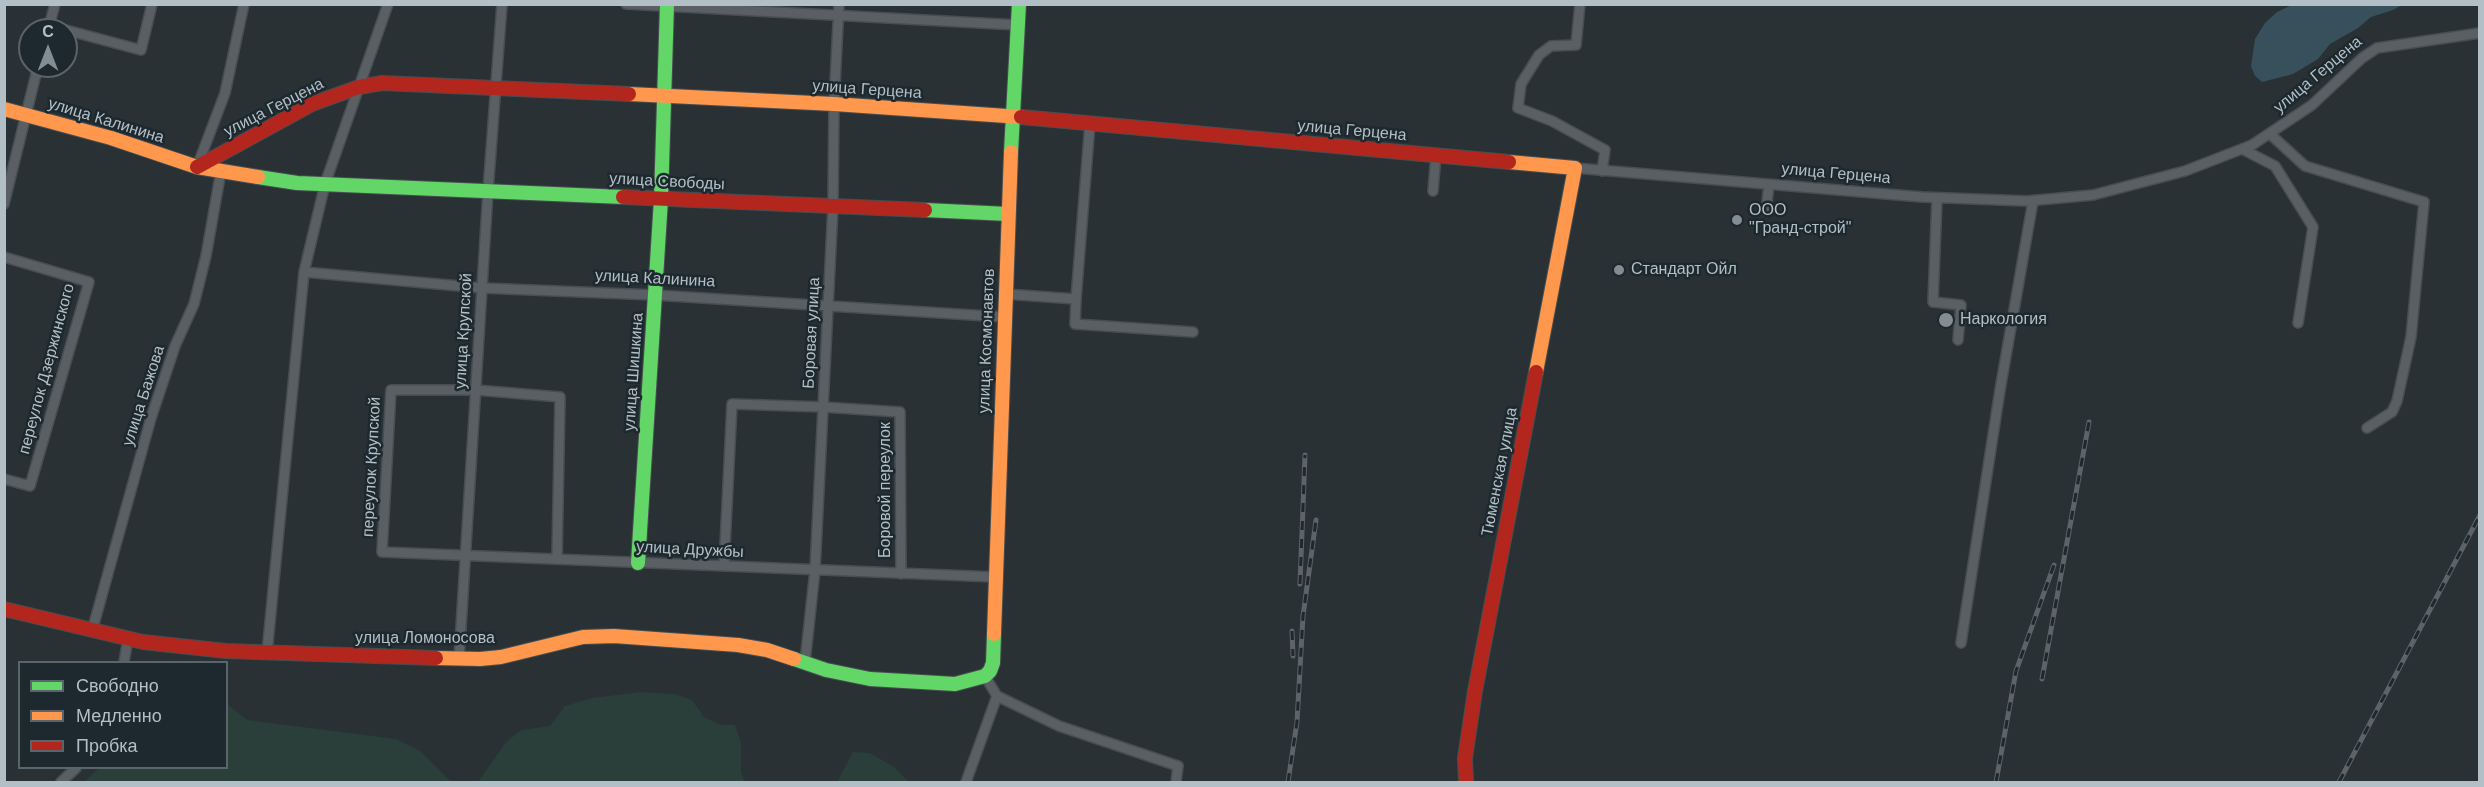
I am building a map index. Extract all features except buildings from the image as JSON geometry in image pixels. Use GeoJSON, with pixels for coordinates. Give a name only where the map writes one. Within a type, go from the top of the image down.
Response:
{"type":"FeatureCollection","features":[{"type":"Feature","properties":{"kind":"street"},"geometry":{"type":"LineString","coordinates":[[78,33],[141,50],[152,4]]}},
{"type":"Feature","properties":{"kind":"street"},"geometry":{"type":"LineString","coordinates":[[197,167],[225,93],[244,4]]}},
{"type":"Feature","properties":{"kind":"street"},"geometry":{"type":"LineString","coordinates":[[267,653],[304,272],[325,184],[388,4]]}},
{"type":"Feature","properties":{"kind":"street","name":"улица Крупской"},"geometry":{"type":"LineString","coordinates":[[459,658],[502,4]]}},
{"type":"Feature","properties":{"kind":"street"},"geometry":{"type":"LineString","coordinates":[[626,4],[838,18],[1018,25]]}},
{"type":"Feature","properties":{"kind":"street","name":"Боровая улица"},"geometry":{"type":"LineString","coordinates":[[805,662],[815,570],[833,206],[834,104],[839,4]]}},
{"type":"Feature","properties":{"kind":"street","name":"улица Космонавтов"},"geometry":{"type":"LineString","coordinates":[[985,676],[993,663],[1008,214],[1019,4]]}},
{"type":"Feature","properties":{"kind":"street"},"geometry":{"type":"LineString","coordinates":[[1580,4],[1576,45],[1551,46],[1539,55],[1521,84],[1518,108],[1552,121],[1605,150],[1602,171]]}},
{"type":"Feature","properties":{"kind":"street","name":"улица Шишкина"},"geometry":{"type":"LineString","coordinates":[[638,562],[661,198],[667,6]]}},
{"type":"Feature","properties":{"kind":"street","name":"улица Герцена"},"geometry":{"type":"LineString","coordinates":[[197,167],[312,104],[359,87],[382,83],[834,104],[1012,116],[1602,171],[1937,198],[2062,200],[2124,188],[2185,171],[2242,149],[2270,134],[2312,105],[2362,57],[2377,48],[2480,33]]}},
{"type":"Feature","properties":{"kind":"street"},"geometry":{"type":"LineString","coordinates":[[4,204],[35,78]]}},
{"type":"Feature","properties":{"kind":"street","name":"улица Калинина"},"geometry":{"type":"LineString","coordinates":[[4,109],[111,138],[197,167],[221,171]]}},
{"type":"Feature","properties":{"kind":"street"},"geometry":{"type":"LineString","coordinates":[[1090,123],[1075,324],[1193,332]]}},
{"type":"Feature","properties":{"kind":"street"},"geometry":{"type":"LineString","coordinates":[[2270,134],[2305,166],[2424,202],[2411,337],[2397,400],[2392,412],[2367,428]]}},
{"type":"Feature","properties":{"kind":"street"},"geometry":{"type":"LineString","coordinates":[[2242,149],[2275,166],[2313,227],[2298,323]]}},
{"type":"Feature","properties":{"kind":"street"},"geometry":{"type":"LineString","coordinates":[[1433,191],[1436,155]]}},
{"type":"Feature","properties":{"kind":"street","name":"Тюменская улица"},"geometry":{"type":"LineString","coordinates":[[1466,783],[1465,758],[1475,691],[1575,168]]}},
{"type":"Feature","properties":{"kind":"street","name":"улица Свободы"},"geometry":{"type":"LineString","coordinates":[[221,171],[297,183],[1008,214]]}},
{"type":"Feature","properties":{"kind":"street","name":"улица Бажова"},"geometry":{"type":"LineString","coordinates":[[92,631],[168,365],[194,304],[206,256],[221,171]]}},
{"type":"Feature","properties":{"kind":"street"},"geometry":{"type":"LineString","coordinates":[[1766,211],[1769,184]]}},
{"type":"Feature","properties":{"kind":"street"},"geometry":{"type":"LineString","coordinates":[[1937,198],[1933,302],[1961,305],[1958,340]]}},
{"type":"Feature","properties":{"kind":"street"},"geometry":{"type":"LineString","coordinates":[[1961,643],[2000,390],[2033,201]]}},
{"type":"Feature","properties":{"kind":"street","name":"переулок Дзержинского"},"geometry":{"type":"LineString","coordinates":[[4,257],[89,282],[30,486],[4,479]]}},
{"type":"Feature","properties":{"kind":"street","name":"улица Калинина"},"geometry":{"type":"LineString","coordinates":[[304,272],[482,288],[655,295],[1004,317]]}},
{"type":"Feature","properties":{"kind":"street"},"geometry":{"type":"LineString","coordinates":[[1005,294],[1076,298]]}},
{"type":"Feature","properties":{"kind":"street","name":"переулок Крупской"},"geometry":{"type":"LineString","coordinates":[[382,552],[391,390],[476,390],[560,398],[557,559]]}},
{"type":"Feature","properties":{"kind":"street","name":"Боровой переулок"},"geometry":{"type":"LineString","coordinates":[[724,566],[732,404],[823,407],[900,412],[901,574]]}},
{"type":"Feature","properties":{"kind":"street","name":"улица Дружбы"},"geometry":{"type":"LineString","coordinates":[[382,552],[996,577]]}},
{"type":"Feature","properties":{"kind":"street","name":"улица Ломоносова"},"geometry":{"type":"LineString","coordinates":[[4,609],[128,639],[186,647],[267,653],[501,657],[583,637],[614,636],[738,645],[767,650],[836,673],[870,679],[955,684],[985,676]]}},
{"type":"Feature","properties":{"kind":"street"},"geometry":{"type":"LineString","coordinates":[[124,661],[128,639]]}},
{"type":"Feature","properties":{"kind":"street"},"geometry":{"type":"LineString","coordinates":[[985,676],[997,696],[1059,726],[1178,766],[1176,783]]}},
{"type":"Feature","properties":{"kind":"street"},"geometry":{"type":"LineString","coordinates":[[966,783],[997,696]]}},
{"type":"Feature","properties":{"kind":"street"},"geometry":{"type":"LineString","coordinates":[[61,783],[75,769]]}},
{"type":"Feature","properties":{"kind":"green space"},"geometry":{"type":"Polygon","coordinates":[[[640,692],[675,694],[692,700],[704,717],[721,725],[735,725],[741,743],[741,772],[745,782],[478,782],[506,742],[521,730],[550,726],[565,706],[592,698],[640,692]]]}},
{"type":"Feature","properties":{"kind":"green space"},"geometry":{"type":"Polygon","coordinates":[[[228,705],[247,720],[396,739],[420,751],[451,782],[84,782],[98,769],[228,769],[228,705]]]}},
{"type":"Feature","properties":{"kind":"green space"},"geometry":{"type":"Polygon","coordinates":[[[853,752],[870,753],[894,767],[909,782],[837,782],[853,752]]]}},
{"type":"Feature","properties":{"kind":"water"},"geometry":{"type":"Polygon","coordinates":[[[2293,4],[2402,5],[2371,17],[2358,28],[2330,44],[2318,59],[2293,74],[2262,82],[2255,76],[2251,66],[2255,39],[2265,23],[2277,12],[2293,4]]]}},
{"type":"Feature","properties":{"kind":"railway"},"geometry":{"type":"LineString","coordinates":[[2042,679],[2089,422]]}},
{"type":"Feature","properties":{"kind":"railway"},"geometry":{"type":"LineString","coordinates":[[1300,584],[1305,455]]}},
{"type":"Feature","properties":{"kind":"railway"},"geometry":{"type":"LineString","coordinates":[[2339,782],[2480,515]]}},
{"type":"Feature","properties":{"kind":"railway"},"geometry":{"type":"LineString","coordinates":[[1288,782],[1297,722],[1303,616],[1316,520]]}},
{"type":"Feature","properties":{"kind":"railway"},"geometry":{"type":"LineString","coordinates":[[1996,782],[2016,671],[2054,565]]}},
{"type":"Feature","properties":{"kind":"railway"},"geometry":{"type":"LineString","coordinates":[[1292,631],[1293,656]]}},
{"type":"Feature","properties":{"kind":"traffic: fast"},"geometry":{"type":"LineString","coordinates":[[638,563],[661,199],[667,4]]}},
{"type":"Feature","properties":{"kind":"traffic: fast"},"geometry":{"type":"LineString","coordinates":[[1011,152],[1019,4]]}},
{"type":"Feature","properties":{"kind":"traffic: fast"},"geometry":{"type":"LineString","coordinates":[[258,177],[297,183],[623,197]]}},
{"type":"Feature","properties":{"kind":"traffic: fast"},"geometry":{"type":"LineString","coordinates":[[925,210],[1008,214]]}},
{"type":"Feature","properties":{"kind":"traffic: fast"},"geometry":{"type":"LineString","coordinates":[[794,659],[826,670],[870,679],[955,684],[985,676],[990,671],[993,663],[994,634]]}},
{"type":"Feature","properties":{"kind":"traffic: slow"},"geometry":{"type":"LineString","coordinates":[[629,94],[834,104],[1021,117]]}},
{"type":"Feature","properties":{"kind":"traffic: slow"},"geometry":{"type":"LineString","coordinates":[[4,109],[111,138],[197,167],[258,177]]}},
{"type":"Feature","properties":{"kind":"traffic: slow"},"geometry":{"type":"LineString","coordinates":[[994,634],[1011,152]]}},
{"type":"Feature","properties":{"kind":"traffic: slow"},"geometry":{"type":"LineString","coordinates":[[1509,162],[1575,168],[1536,372]]}},
{"type":"Feature","properties":{"kind":"traffic: slow"},"geometry":{"type":"LineString","coordinates":[[436,658],[501,657],[583,637],[614,636],[738,645],[767,650],[794,659]]}},
{"type":"Feature","properties":{"kind":"traffic: jam"},"geometry":{"type":"LineString","coordinates":[[197,167],[312,104],[359,87],[382,83],[629,94]]}},
{"type":"Feature","properties":{"kind":"traffic: jam"},"geometry":{"type":"LineString","coordinates":[[1021,117],[1509,162]]}},
{"type":"Feature","properties":{"kind":"traffic: jam"},"geometry":{"type":"LineString","coordinates":[[623,197],[925,210]]}},
{"type":"Feature","properties":{"kind":"traffic: jam"},"geometry":{"type":"LineString","coordinates":[[1466,782],[1465,758],[1475,691],[1536,372]]}},
{"type":"Feature","properties":{"kind":"traffic: jam"},"geometry":{"type":"LineString","coordinates":[[4,609],[143,642],[226,651],[436,658]]}},
{"type":"Feature","properties":{"kind":"place","name":"ООО \"Гранд-строй\""},"geometry":{"type":"Point","coordinates":[1737,220]}},
{"type":"Feature","properties":{"kind":"place","name":"Стандарт Ойл"},"geometry":{"type":"Point","coordinates":[1619,270]}},
{"type":"Feature","properties":{"kind":"place","name":"Наркология"},"geometry":{"type":"Point","coordinates":[1946,320]}}]}
